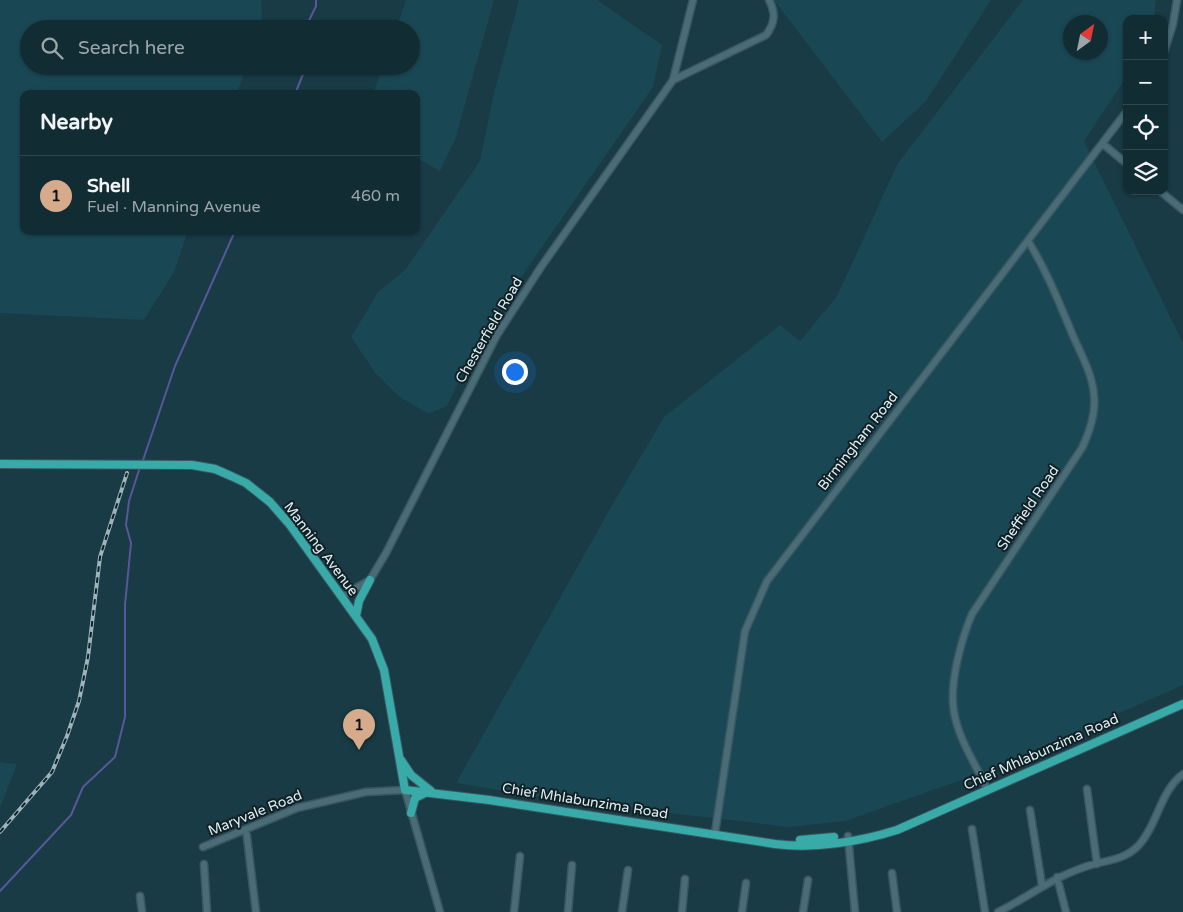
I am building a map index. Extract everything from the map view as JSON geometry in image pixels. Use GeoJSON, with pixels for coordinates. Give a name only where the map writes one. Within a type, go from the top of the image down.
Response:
{"type":"FeatureCollection","features":[{"type":"Feature","properties":{"kind":"main road","name":"Manning Avenue"},"geometry":{"type":"LineString","coordinates":[[0,464],[112,464],[215,469],[246,483],[270,502],[290,525],[372,640],[384,670],[405,790]]}},
{"type":"Feature","properties":{"kind":"main road"},"geometry":{"type":"LineString","coordinates":[[356,616],[359,601],[370,580]]}},
{"type":"Feature","properties":{"kind":"main road","name":"Chief Mhlabunzima Road"},"geometry":{"type":"LineString","coordinates":[[405,790],[431,792],[760,840],[848,838],[909,823],[1183,704]]}},
{"type":"Feature","properties":{"kind":"main road"},"geometry":{"type":"LineString","coordinates":[[398,754],[412,775],[431,792]]}},
{"type":"Feature","properties":{"kind":"main road"},"geometry":{"type":"LineString","coordinates":[[411,812],[415,798],[423,793],[431,792]]}},
{"type":"Feature","properties":{"kind":"street","name":"Chesterfield Road"},"geometry":{"type":"LineString","coordinates":[[342,596],[370,580],[386,553],[497,335],[541,267],[673,80],[693,0]]}},
{"type":"Feature","properties":{"kind":"street","name":"Chesterfield Road"},"geometry":{"type":"LineString","coordinates":[[673,80],[766,35],[773,25],[774,16],[769,0]]}},
{"type":"Feature","properties":{"kind":"street"},"geometry":{"type":"LineString","coordinates":[[1168,40],[1177,0]]}},
{"type":"Feature","properties":{"kind":"street","name":"Birmingham Road"},"geometry":{"type":"LineString","coordinates":[[715,833],[746,631],[767,581],[1123,117]]}},
{"type":"Feature","properties":{"kind":"street"},"geometry":{"type":"LineString","coordinates":[[1103,144],[1123,161]]}},
{"type":"Feature","properties":{"kind":"street"},"geometry":{"type":"LineString","coordinates":[[1165,195],[1183,210]]}},
{"type":"Feature","properties":{"kind":"street","name":"Sheffield Road"},"geometry":{"type":"LineString","coordinates":[[987,789],[958,728],[952,696],[967,626],[972,614],[1072,465],[1088,437],[1095,403],[1093,386],[1086,366],[1041,262],[1028,241]]}},
{"type":"Feature","properties":{"kind":"street"},"geometry":{"type":"LineString","coordinates":[[998,912],[1012,908],[1057,877],[1125,856],[1138,846],[1150,830],[1172,784],[1183,774]]}},
{"type":"Feature","properties":{"kind":"street"},"geometry":{"type":"LineString","coordinates":[[1088,789],[1096,864]]}},
{"type":"Feature","properties":{"kind":"street"},"geometry":{"type":"LineString","coordinates":[[405,790],[440,912]]}},
{"type":"Feature","properties":{"kind":"street","name":"Maryvale Road"},"geometry":{"type":"LineString","coordinates":[[203,847],[284,812],[332,798],[366,792],[405,790]]}},
{"type":"Feature","properties":{"kind":"street"},"geometry":{"type":"LineString","coordinates":[[1030,810],[1042,886]]}},
{"type":"Feature","properties":{"kind":"street"},"geometry":{"type":"LineString","coordinates":[[246,829],[256,912]]}},
{"type":"Feature","properties":{"kind":"street"},"geometry":{"type":"LineString","coordinates":[[972,829],[985,912]]}},
{"type":"Feature","properties":{"kind":"street"},"geometry":{"type":"LineString","coordinates":[[848,838],[855,912]]}},
{"type":"Feature","properties":{"kind":"street"},"geometry":{"type":"LineString","coordinates":[[514,912],[520,856]]}},
{"type":"Feature","properties":{"kind":"street"},"geometry":{"type":"LineString","coordinates":[[204,864],[207,912]]}},
{"type":"Feature","properties":{"kind":"street"},"geometry":{"type":"LineString","coordinates":[[568,912],[572,865]]}},
{"type":"Feature","properties":{"kind":"street"},"geometry":{"type":"LineString","coordinates":[[622,912],[628,870]]}},
{"type":"Feature","properties":{"kind":"street"},"geometry":{"type":"LineString","coordinates":[[892,873],[897,912]]}},
{"type":"Feature","properties":{"kind":"street"},"geometry":{"type":"LineString","coordinates":[[1057,877],[1066,912]]}},
{"type":"Feature","properties":{"kind":"street"},"geometry":{"type":"LineString","coordinates":[[682,912],[685,879]]}},
{"type":"Feature","properties":{"kind":"street"},"geometry":{"type":"LineString","coordinates":[[803,912],[808,880]]}},
{"type":"Feature","properties":{"kind":"street"},"geometry":{"type":"LineString","coordinates":[[742,912],[746,883]]}},
{"type":"Feature","properties":{"kind":"street"},"geometry":{"type":"LineString","coordinates":[[140,896],[142,912]]}},
{"type":"Feature","properties":{"kind":"shaded area"},"geometry":{"type":"Polygon","coordinates":[[[0,0],[261,0],[262,20],[20,20],[20,75],[243,75],[238,90],[20,90],[20,235],[187,235],[174,272],[144,320],[0,313],[0,0]]]}},
{"type":"Feature","properties":{"kind":"shaded area"},"geometry":{"type":"Polygon","coordinates":[[[406,0],[494,0],[455,140],[440,171],[420,160],[420,90],[374,90],[380,75],[420,75],[420,20],[399,20],[406,0]]]}},
{"type":"Feature","properties":{"kind":"shaded area"},"geometry":{"type":"Polygon","coordinates":[[[519,0],[597,0],[662,45],[653,87],[483,332],[447,406],[429,414],[401,398],[376,374],[351,337],[378,292],[405,270],[480,161],[494,93],[519,0]]]}},
{"type":"Feature","properties":{"kind":"shaded area"},"geometry":{"type":"Polygon","coordinates":[[[774,0],[991,0],[926,101],[882,142],[774,0]]]}},
{"type":"Feature","properties":{"kind":"shaded area"},"geometry":{"type":"Polygon","coordinates":[[[1023,0],[1156,0],[1154,15],[1123,15],[1123,82],[1084,141],[1183,343],[1183,685],[990,770],[845,821],[789,827],[558,800],[456,783],[611,507],[664,417],[780,325],[800,341],[837,296],[898,163],[1023,0]]]}},
{"type":"Feature","properties":{"kind":"shaded area"},"geometry":{"type":"Polygon","coordinates":[[[0,762],[17,764],[0,808],[0,762]]]}},
{"type":"Feature","properties":{"kind":"waterway"},"geometry":{"type":"LineString","coordinates":[[309,20],[316,6],[316,0]]}},
{"type":"Feature","properties":{"kind":"waterway"},"geometry":{"type":"LineString","coordinates":[[297,90],[303,75]]}},
{"type":"Feature","properties":{"kind":"waterway"},"geometry":{"type":"LineString","coordinates":[[142,463],[175,366],[233,235]]}},
{"type":"Feature","properties":{"kind":"waterway"},"geometry":{"type":"LineString","coordinates":[[0,891],[71,815],[83,787],[115,757],[125,717],[125,605],[131,543],[126,525],[129,501],[140,467]]}},
{"type":"Feature","properties":{"kind":"railway"},"geometry":{"type":"LineString","coordinates":[[0,832],[52,772],[67,736],[79,701],[88,657],[100,557],[127,473]]}},
{"type":"Feature","properties":{"kind":"place","name":"Shell"},"geometry":{"type":"Point","coordinates":[359,750]}}]}
